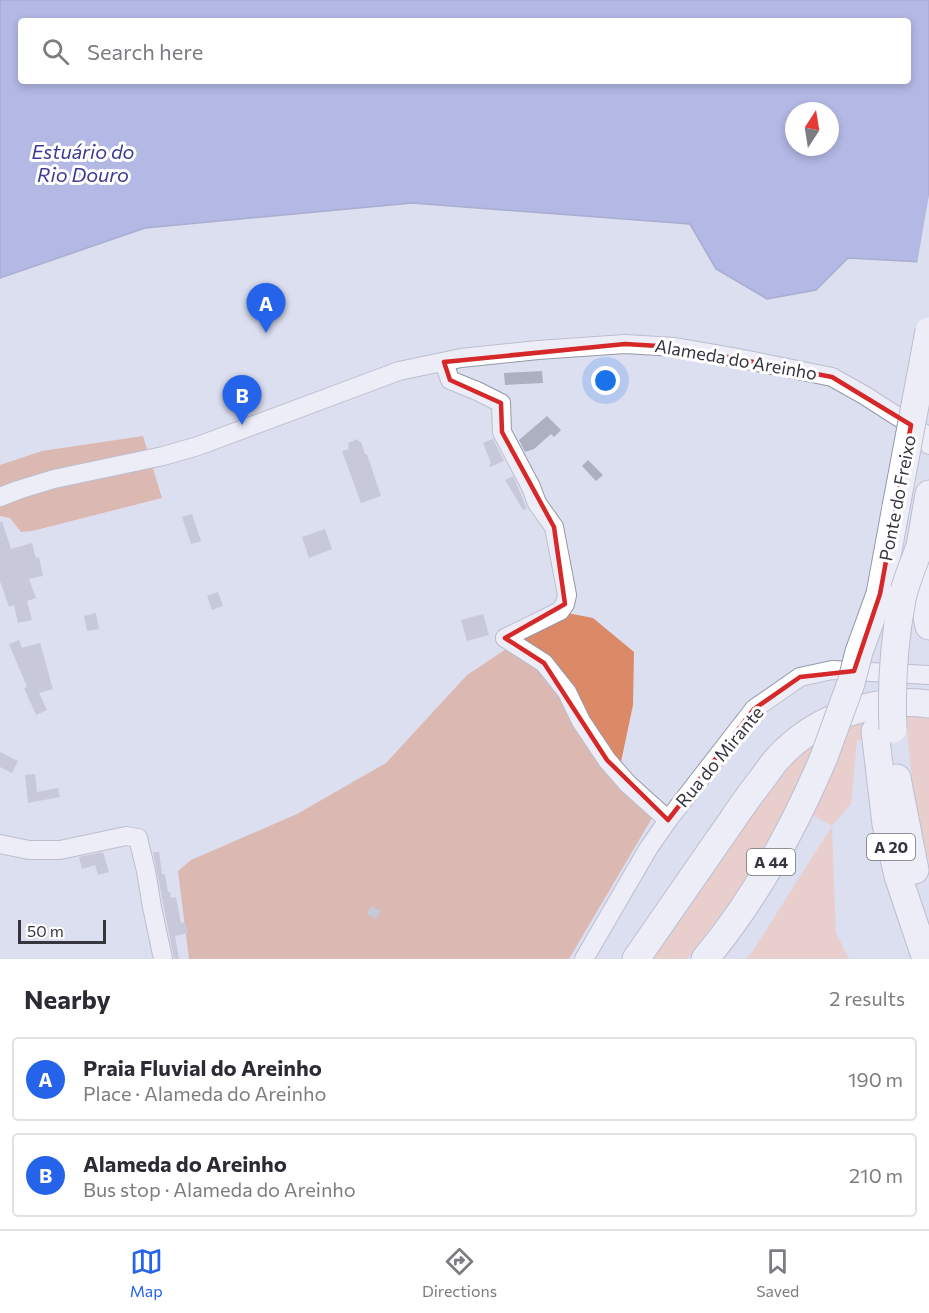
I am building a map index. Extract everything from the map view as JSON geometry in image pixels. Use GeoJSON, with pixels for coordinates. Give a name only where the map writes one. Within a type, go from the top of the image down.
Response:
{"type":"FeatureCollection","features":[{"type":"Feature","properties":{"kind":"highway","name":"Ponte do Freixo"},"geometry":{"type":"LineString","coordinates":[[880,594],[929,331]]}},
{"type":"Feature","properties":{"kind":"highway","name":"Ponte do Freixo"},"geometry":{"type":"LineString","coordinates":[[920,546],[929,494]]}},
{"type":"Feature","properties":{"kind":"highway","name":"A 20"},"geometry":{"type":"LineString","coordinates":[[920,546],[903,598],[892,694],[884,730],[898,786],[915,873],[929,911]]}},
{"type":"Feature","properties":{"kind":"highway"},"geometry":{"type":"LineString","coordinates":[[920,546],[921,587],[929,626]]}},
{"type":"Feature","properties":{"kind":"highway","name":"A 20"},"geometry":{"type":"LineString","coordinates":[[880,594],[886,824],[898,876],[926,959]]}},
{"type":"Feature","properties":{"kind":"highway","name":"A 44"},"geometry":{"type":"LineString","coordinates":[[705,959],[755,890],[786,837],[824,757],[880,594]]}},
{"type":"Feature","properties":{"kind":"highway"},"geometry":{"type":"LineString","coordinates":[[636,959],[748,796],[778,758],[795,741],[821,724],[855,710],[914,702],[929,704]]}},
{"type":"Feature","properties":{"kind":"street","name":"Alameda do Areinho"},"geometry":{"type":"LineString","coordinates":[[0,497],[54,479],[163,456],[198,446],[399,371],[460,358],[625,344],[675,347],[832,377],[928,436],[929,445]]}},
{"type":"Feature","properties":{"kind":"street"},"geometry":{"type":"LineString","coordinates":[[444,362],[450,380],[501,403],[502,432],[537,502],[554,527],[567,595],[565,604],[560,611],[505,638],[544,663],[567,692],[581,721],[607,760],[628,784],[668,820]]}},
{"type":"Feature","properties":{"kind":"street","name":"Rua do Mirante"},"geometry":{"type":"LineString","coordinates":[[584,959],[648,849],[754,710],[801,677],[832,670],[929,675]]}},
{"type":"Feature","properties":{"kind":"street"},"geometry":{"type":"LineString","coordinates":[[0,844],[29,850],[60,850],[126,836],[138,838],[163,959]]}},
{"type":"Feature","properties":{"kind":"highlighted area"},"geometry":{"type":"Polygon","coordinates":[[[625,344],[675,347],[832,377],[911,425],[880,594],[854,671],[800,677],[754,709],[668,820],[607,760],[544,663],[505,638],[565,604],[554,527],[502,432],[501,403],[450,380],[444,362],[625,344]]]}},
{"type":"Feature","properties":{"kind":"shaded area"},"geometry":{"type":"Polygon","coordinates":[[[143,436],[162,498],[32,531],[21,532],[10,518],[0,516],[0,465],[42,451],[143,436]]]}},
{"type":"Feature","properties":{"kind":"shaded area"},"geometry":{"type":"Polygon","coordinates":[[[562,612],[593,618],[634,652],[633,705],[617,781],[652,818],[569,959],[189,959],[178,871],[191,860],[297,814],[386,763],[467,675],[562,612]]]}},
{"type":"Feature","properties":{"kind":"shaded area"},"geometry":{"type":"Polygon","coordinates":[[[929,713],[929,863],[914,799],[907,731],[857,741],[851,804],[832,826],[810,814],[784,814],[734,898],[687,959],[647,959],[725,847],[806,743],[856,716],[929,713]]]}},
{"type":"Feature","properties":{"kind":"shaded area"},"geometry":{"type":"Polygon","coordinates":[[[832,826],[836,933],[849,959],[746,959],[752,952],[832,826]]]}},
{"type":"Feature","properties":{"kind":"water","name":"Estuário do Rio Douro"},"geometry":{"type":"Polygon","coordinates":[[[0,0],[929,0],[929,264],[848,258],[816,290],[767,299],[716,269],[690,224],[412,203],[145,228],[0,278],[0,0]]]}},
{"type":"Feature","properties":{"kind":"pier"},"geometry":{"type":"Polygon","coordinates":[[[929,195],[929,267],[917,264],[929,195]]]}},
{"type":"Feature","properties":{"kind":"building"},"geometry":{"type":"Polygon","coordinates":[[[542,371],[543,383],[505,385],[504,373],[542,371]]]}},
{"type":"Feature","properties":{"kind":"building"},"geometry":{"type":"Polygon","coordinates":[[[547,416],[561,430],[554,437],[551,434],[534,449],[525,452],[519,440],[547,416]]]}},
{"type":"Feature","properties":{"kind":"building"},"geometry":{"type":"Polygon","coordinates":[[[358,439],[367,454],[381,496],[361,503],[342,451],[349,449],[348,443],[358,439]]]}},
{"type":"Feature","properties":{"kind":"building"},"geometry":{"type":"Polygon","coordinates":[[[493,439],[504,461],[490,467],[491,463],[483,443],[493,439]]]}},
{"type":"Feature","properties":{"kind":"building"},"geometry":{"type":"Polygon","coordinates":[[[588,460],[603,475],[596,481],[582,466],[588,460]]]}},
{"type":"Feature","properties":{"kind":"building"},"geometry":{"type":"Polygon","coordinates":[[[513,476],[527,508],[523,510],[505,480],[513,476]]]}},
{"type":"Feature","properties":{"kind":"building"},"geometry":{"type":"Polygon","coordinates":[[[192,514],[201,541],[191,544],[182,517],[192,514]]]}},
{"type":"Feature","properties":{"kind":"building"},"geometry":{"type":"Polygon","coordinates":[[[2,521],[11,549],[32,543],[36,558],[39,557],[43,576],[29,579],[36,598],[27,601],[32,620],[18,623],[14,605],[9,607],[0,581],[0,522],[2,521]]]}},
{"type":"Feature","properties":{"kind":"building"},"geometry":{"type":"Polygon","coordinates":[[[325,529],[332,549],[309,558],[302,537],[325,529]]]}},
{"type":"Feature","properties":{"kind":"building"},"geometry":{"type":"Polygon","coordinates":[[[218,592],[223,606],[212,610],[207,596],[218,592]]]}},
{"type":"Feature","properties":{"kind":"building"},"geometry":{"type":"Polygon","coordinates":[[[96,613],[99,629],[87,631],[84,616],[96,613]]]}},
{"type":"Feature","properties":{"kind":"building"},"geometry":{"type":"Polygon","coordinates":[[[483,614],[489,635],[467,641],[461,620],[483,614]]]}},
{"type":"Feature","properties":{"kind":"building"},"geometry":{"type":"Polygon","coordinates":[[[19,640],[22,648],[40,643],[53,689],[39,693],[47,710],[36,715],[9,644],[19,640]]]}},
{"type":"Feature","properties":{"kind":"building"},"geometry":{"type":"Polygon","coordinates":[[[0,752],[18,761],[12,773],[0,767],[0,752]]]}},
{"type":"Feature","properties":{"kind":"building"},"geometry":{"type":"Polygon","coordinates":[[[35,774],[37,792],[58,788],[60,797],[28,803],[25,775],[35,774]]]}},
{"type":"Feature","properties":{"kind":"building"},"geometry":{"type":"Polygon","coordinates":[[[103,852],[109,872],[98,875],[95,865],[82,869],[79,857],[103,852]]]}},
{"type":"Feature","properties":{"kind":"building"},"geometry":{"type":"Polygon","coordinates":[[[153,852],[159,852],[162,874],[165,874],[168,892],[171,898],[176,897],[181,923],[185,922],[188,933],[175,936],[179,959],[174,959],[153,852]]]}},
{"type":"Feature","properties":{"kind":"building"},"geometry":{"type":"Polygon","coordinates":[[[371,906],[381,911],[376,919],[367,914],[371,906]]]}},
{"type":"Feature","properties":{"kind":"place","name":"Praia Fluvial do Areinho"},"geometry":{"type":"Point","coordinates":[266,333]}},
{"type":"Feature","properties":{"kind":"place","name":"Alameda do Areinho"},"geometry":{"type":"Point","coordinates":[242,425]}}]}
